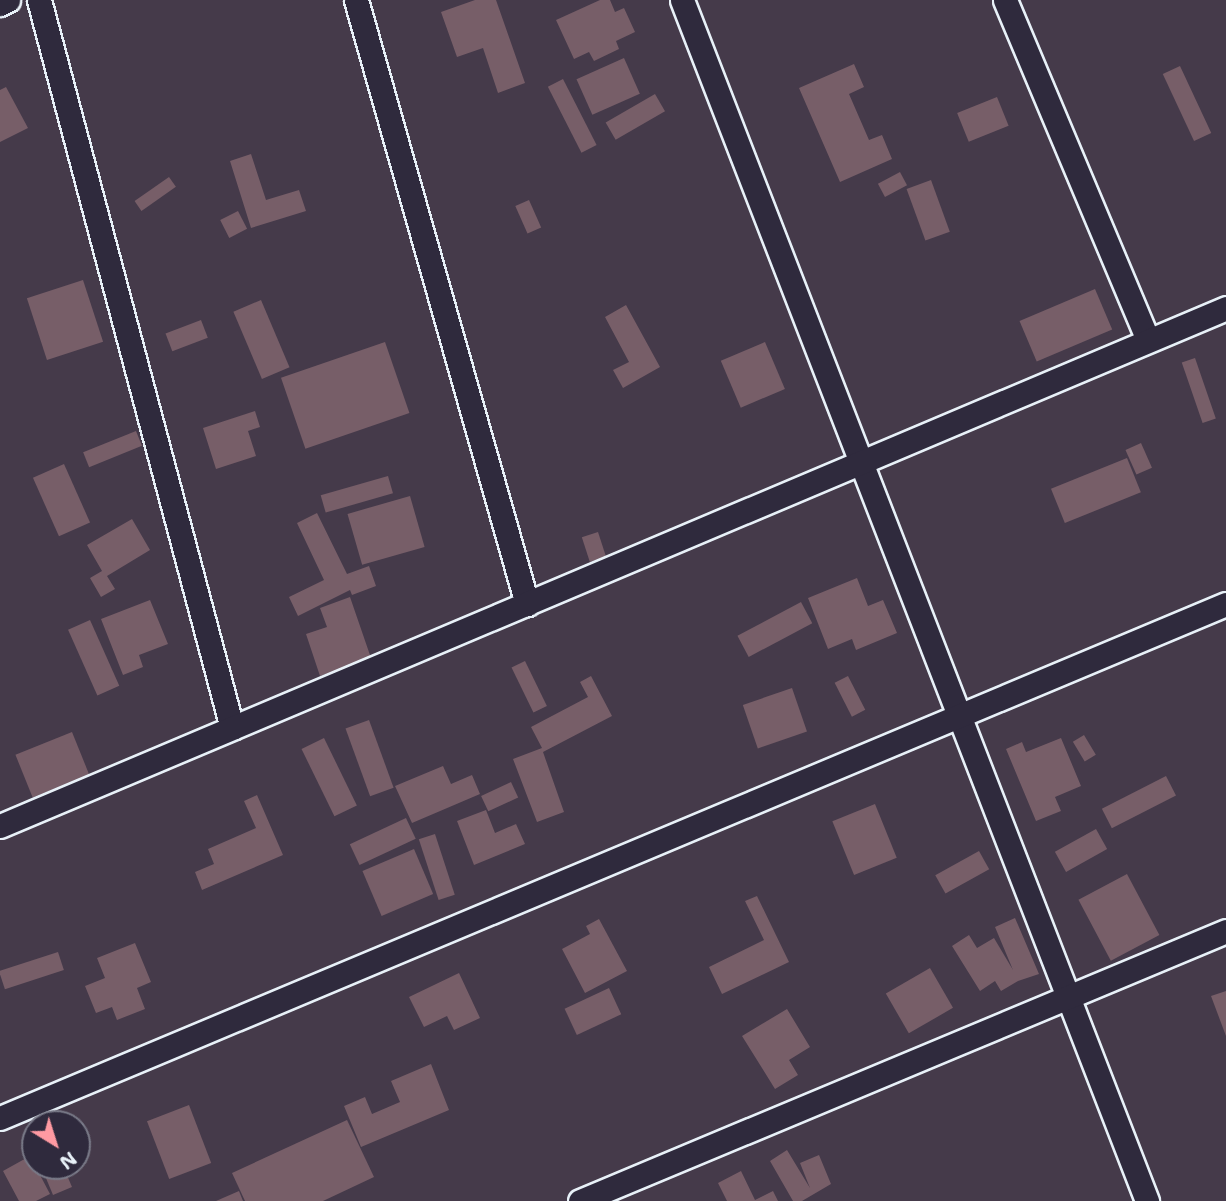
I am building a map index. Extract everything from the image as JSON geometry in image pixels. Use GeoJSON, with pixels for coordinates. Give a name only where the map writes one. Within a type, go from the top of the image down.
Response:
{"type":"FeatureCollection","features":[{"type":"Feature","properties":{"kind":"street"},"geometry":{"type":"LineString","coordinates":[[0,4],[8,0]]}},
{"type":"Feature","properties":{"kind":"street"},"geometry":{"type":"LineString","coordinates":[[39,0],[232,728]]}},
{"type":"Feature","properties":{"kind":"street"},"geometry":{"type":"LineString","coordinates":[[356,0],[527,604]]}},
{"type":"Feature","properties":{"kind":"street"},"geometry":{"type":"LineString","coordinates":[[682,0],[1147,1201]]}},
{"type":"Feature","properties":{"kind":"street"},"geometry":{"type":"LineString","coordinates":[[1005,0],[1148,340]]}},
{"type":"Feature","properties":{"kind":"street"},"geometry":{"type":"LineString","coordinates":[[0,826],[1226,308]]}},
{"type":"Feature","properties":{"kind":"street"},"geometry":{"type":"LineString","coordinates":[[0,1118],[1226,604]]}},
{"type":"Feature","properties":{"kind":"street"},"geometry":{"type":"LineString","coordinates":[[580,1201],[1226,930]]}},
{"type":"Feature","properties":{"kind":"building"},"geometry":{"type":"Polygon","coordinates":[[[475,0],[496,0],[525,83],[498,93],[483,48],[457,57],[441,12],[475,0]]]}},
{"type":"Feature","properties":{"kind":"building"},"geometry":{"type":"Polygon","coordinates":[[[600,0],[610,0],[615,12],[624,8],[635,32],[616,41],[619,49],[594,61],[589,52],[574,59],[556,20],[600,0]]]}},
{"type":"Feature","properties":{"kind":"building"},"geometry":{"type":"Polygon","coordinates":[[[624,58],[640,94],[592,115],[576,79],[624,58]]]}},
{"type":"Feature","properties":{"kind":"building"},"geometry":{"type":"Polygon","coordinates":[[[854,64],[864,87],[849,94],[869,140],[882,135],[892,159],[840,182],[799,88],[854,64]]]}},
{"type":"Feature","properties":{"kind":"building"},"geometry":{"type":"Polygon","coordinates":[[[1180,66],[1211,133],[1194,141],[1163,74],[1180,66]]]}},
{"type":"Feature","properties":{"kind":"building"},"geometry":{"type":"Polygon","coordinates":[[[563,79],[597,145],[581,153],[548,87],[563,79]]]}},
{"type":"Feature","properties":{"kind":"building"},"geometry":{"type":"Polygon","coordinates":[[[6,87],[28,128],[0,142],[0,90],[6,87]]]}},
{"type":"Feature","properties":{"kind":"building"},"geometry":{"type":"Polygon","coordinates":[[[655,94],[665,111],[616,140],[606,122],[655,94]]]}},
{"type":"Feature","properties":{"kind":"building"},"geometry":{"type":"Polygon","coordinates":[[[997,97],[1009,126],[969,142],[957,113],[997,97]]]}},
{"type":"Feature","properties":{"kind":"building"},"geometry":{"type":"Polygon","coordinates":[[[251,154],[266,200],[299,190],[306,211],[251,228],[230,161],[251,154]]]}},
{"type":"Feature","properties":{"kind":"building"},"geometry":{"type":"Polygon","coordinates":[[[900,172],[907,185],[885,197],[878,184],[900,172]]]}},
{"type":"Feature","properties":{"kind":"building"},"geometry":{"type":"Polygon","coordinates":[[[169,177],[176,187],[141,211],[135,201],[169,177]]]}},
{"type":"Feature","properties":{"kind":"building"},"geometry":{"type":"Polygon","coordinates":[[[931,180],[950,232],[925,241],[907,189],[931,180]]]}},
{"type":"Feature","properties":{"kind":"building"},"geometry":{"type":"Polygon","coordinates":[[[529,200],[541,227],[527,234],[515,206],[529,200]]]}},
{"type":"Feature","properties":{"kind":"building"},"geometry":{"type":"Polygon","coordinates":[[[238,211],[247,229],[229,238],[220,220],[238,211]]]}},
{"type":"Feature","properties":{"kind":"building"},"geometry":{"type":"Polygon","coordinates":[[[83,280],[103,342],[47,360],[27,298],[83,280]]]}},
{"type":"Feature","properties":{"kind":"building"},"geometry":{"type":"Polygon","coordinates":[[[1095,289],[1112,330],[1037,362],[1020,321],[1095,289]]]}},
{"type":"Feature","properties":{"kind":"building"},"geometry":{"type":"Polygon","coordinates":[[[261,300],[290,367],[262,379],[233,312],[261,300]]]}},
{"type":"Feature","properties":{"kind":"building"},"geometry":{"type":"Polygon","coordinates":[[[626,305],[660,367],[623,388],[613,370],[629,362],[605,317],[626,305]]]}},
{"type":"Feature","properties":{"kind":"building"},"geometry":{"type":"Polygon","coordinates":[[[201,320],[208,338],[172,351],[166,334],[201,320]]]}},
{"type":"Feature","properties":{"kind":"building"},"geometry":{"type":"Polygon","coordinates":[[[385,342],[409,413],[305,449],[281,378],[385,342]]]}},
{"type":"Feature","properties":{"kind":"building"},"geometry":{"type":"Polygon","coordinates":[[[765,342],[785,389],[741,408],[721,361],[765,342]]]}},
{"type":"Feature","properties":{"kind":"building"},"geometry":{"type":"Polygon","coordinates":[[[1195,358],[1216,419],[1203,423],[1182,363],[1195,358]]]}},
{"type":"Feature","properties":{"kind":"building"},"geometry":{"type":"Polygon","coordinates":[[[255,411],[260,427],[248,431],[256,456],[216,469],[203,428],[255,411]]]}},
{"type":"Feature","properties":{"kind":"building"},"geometry":{"type":"Polygon","coordinates":[[[136,431],[142,446],[89,467],[83,452],[136,431]]]}},
{"type":"Feature","properties":{"kind":"building"},"geometry":{"type":"Polygon","coordinates":[[[1141,443],[1152,468],[1136,475],[1125,450],[1141,443]]]}},
{"type":"Feature","properties":{"kind":"building"},"geometry":{"type":"Polygon","coordinates":[[[1127,458],[1141,492],[1065,523],[1051,489],[1127,458]]]}},
{"type":"Feature","properties":{"kind":"building"},"geometry":{"type":"Polygon","coordinates":[[[64,464],[90,522],[59,536],[33,478],[64,464]]]}},
{"type":"Feature","properties":{"kind":"building"},"geometry":{"type":"Polygon","coordinates":[[[388,476],[393,493],[326,513],[321,495],[388,476]]]}},
{"type":"Feature","properties":{"kind":"building"},"geometry":{"type":"Polygon","coordinates":[[[410,496],[425,547],[362,565],[348,514],[410,496]]]}},
{"type":"Feature","properties":{"kind":"building"},"geometry":{"type":"Polygon","coordinates":[[[317,513],[347,574],[369,566],[376,586],[352,595],[350,590],[298,616],[289,597],[324,580],[297,523],[317,513]]]}},
{"type":"Feature","properties":{"kind":"building"},"geometry":{"type":"Polygon","coordinates":[[[132,519],[150,550],[107,576],[115,589],[101,597],[90,578],[102,571],[87,545],[132,519]]]}},
{"type":"Feature","properties":{"kind":"building"},"geometry":{"type":"Polygon","coordinates":[[[598,532],[606,557],[590,562],[582,537],[598,532]]]}},
{"type":"Feature","properties":{"kind":"building"},"geometry":{"type":"Polygon","coordinates":[[[857,578],[868,606],[883,600],[897,633],[856,650],[852,639],[828,649],[808,598],[857,578]]]}},
{"type":"Feature","properties":{"kind":"building"},"geometry":{"type":"Polygon","coordinates":[[[350,597],[371,658],[320,676],[306,634],[327,627],[320,608],[350,597]]]}},
{"type":"Feature","properties":{"kind":"building"},"geometry":{"type":"Polygon","coordinates":[[[150,600],[168,644],[139,655],[143,667],[123,675],[101,619],[150,600]]]}},
{"type":"Feature","properties":{"kind":"building"},"geometry":{"type":"Polygon","coordinates":[[[801,602],[812,623],[749,657],[737,636],[801,602]]]}},
{"type":"Feature","properties":{"kind":"building"},"geometry":{"type":"Polygon","coordinates":[[[90,620],[119,686],[97,696],[68,630],[90,620]]]}},
{"type":"Feature","properties":{"kind":"building"},"geometry":{"type":"Polygon","coordinates":[[[525,661],[547,706],[533,713],[512,668],[525,661]]]}},
{"type":"Feature","properties":{"kind":"building"},"geometry":{"type":"Polygon","coordinates":[[[591,676],[612,716],[543,752],[564,812],[537,822],[513,759],[542,748],[531,727],[588,697],[580,682],[591,676]]]}},
{"type":"Feature","properties":{"kind":"building"},"geometry":{"type":"Polygon","coordinates":[[[848,676],[865,710],[852,717],[835,683],[848,676]]]}},
{"type":"Feature","properties":{"kind":"building"},"geometry":{"type":"Polygon","coordinates":[[[792,688],[807,731],[758,748],[743,705],[792,688]]]}},
{"type":"Feature","properties":{"kind":"building"},"geometry":{"type":"Polygon","coordinates":[[[369,720],[394,788],[370,796],[346,729],[369,720]]]}},
{"type":"Feature","properties":{"kind":"building"},"geometry":{"type":"Polygon","coordinates":[[[72,732],[89,775],[33,798],[15,755],[72,732]]]}},
{"type":"Feature","properties":{"kind":"building"},"geometry":{"type":"Polygon","coordinates":[[[1084,735],[1096,755],[1085,761],[1073,742],[1084,735]]]}},
{"type":"Feature","properties":{"kind":"building"},"geometry":{"type":"Polygon","coordinates":[[[324,738],[357,805],[334,816],[302,749],[324,738]]]}},
{"type":"Feature","properties":{"kind":"building"},"geometry":{"type":"Polygon","coordinates":[[[1061,738],[1081,786],[1055,797],[1061,811],[1036,821],[1006,749],[1022,742],[1026,752],[1061,738]]]}},
{"type":"Feature","properties":{"kind":"building"},"geometry":{"type":"Polygon","coordinates":[[[443,766],[451,784],[472,775],[480,794],[412,823],[395,786],[443,766]]]}},
{"type":"Feature","properties":{"kind":"building"},"geometry":{"type":"Polygon","coordinates":[[[1166,776],[1176,796],[1112,828],[1102,809],[1166,776]]]}},
{"type":"Feature","properties":{"kind":"building"},"geometry":{"type":"Polygon","coordinates":[[[511,782],[518,797],[488,811],[481,796],[511,782]]]}},
{"type":"Feature","properties":{"kind":"building"},"geometry":{"type":"Polygon","coordinates":[[[257,795],[283,855],[202,890],[195,872],[214,864],[208,849],[256,828],[244,801],[257,795]]]}},
{"type":"Feature","properties":{"kind":"building"},"geometry":{"type":"Polygon","coordinates":[[[875,804],[897,858],[854,875],[832,821],[875,804]]]}},
{"type":"Feature","properties":{"kind":"building"},"geometry":{"type":"Polygon","coordinates":[[[486,810],[495,833],[516,824],[525,844],[474,865],[457,821],[486,810]]]}},
{"type":"Feature","properties":{"kind":"building"},"geometry":{"type":"Polygon","coordinates":[[[406,818],[416,839],[360,865],[350,844],[406,818]]]}},
{"type":"Feature","properties":{"kind":"building"},"geometry":{"type":"Polygon","coordinates":[[[1096,829],[1107,849],[1066,872],[1055,852],[1096,829]]]}},
{"type":"Feature","properties":{"kind":"building"},"geometry":{"type":"Polygon","coordinates":[[[435,834],[455,895],[439,900],[419,839],[435,834]]]}},
{"type":"Feature","properties":{"kind":"building"},"geometry":{"type":"Polygon","coordinates":[[[414,849],[433,894],[382,916],[362,871],[414,849]]]}},
{"type":"Feature","properties":{"kind":"building"},"geometry":{"type":"Polygon","coordinates":[[[979,851],[989,869],[945,894],[935,875],[979,851]]]}},
{"type":"Feature","properties":{"kind":"building"},"geometry":{"type":"Polygon","coordinates":[[[1127,874],[1159,935],[1111,961],[1078,900],[1127,874]]]}},
{"type":"Feature","properties":{"kind":"building"},"geometry":{"type":"Polygon","coordinates":[[[757,896],[789,962],[722,994],[709,967],[764,940],[745,901],[757,896]]]}},
{"type":"Feature","properties":{"kind":"building"},"geometry":{"type":"Polygon","coordinates":[[[1015,918],[1039,974],[1018,981],[1001,991],[995,981],[980,991],[952,946],[969,935],[977,948],[994,938],[1013,970],[995,927],[1015,918]]]}},
{"type":"Feature","properties":{"kind":"building"},"geometry":{"type":"Polygon","coordinates":[[[599,919],[627,971],[585,993],[562,949],[590,934],[586,926],[599,919]]]}},
{"type":"Feature","properties":{"kind":"building"},"geometry":{"type":"Polygon","coordinates":[[[135,943],[151,982],[137,988],[145,1009],[117,1020],[112,1007],[96,1013],[85,986],[105,978],[97,958],[135,943]]]}},
{"type":"Feature","properties":{"kind":"building"},"geometry":{"type":"Polygon","coordinates":[[[58,952],[64,970],[5,989],[0,971],[58,952]]]}},
{"type":"Feature","properties":{"kind":"building"},"geometry":{"type":"Polygon","coordinates":[[[930,968],[953,1008],[909,1033],[886,993],[930,968]]]}},
{"type":"Feature","properties":{"kind":"building"},"geometry":{"type":"Polygon","coordinates":[[[459,973],[480,1018],[454,1030],[447,1016],[424,1027],[409,997],[459,973]]]}},
{"type":"Feature","properties":{"kind":"building"},"geometry":{"type":"Polygon","coordinates":[[[609,988],[621,1014],[577,1035],[565,1009],[609,988]]]}},
{"type":"Feature","properties":{"kind":"building"},"geometry":{"type":"Polygon","coordinates":[[[1226,991],[1226,1036],[1211,996],[1226,991]]]}},
{"type":"Feature","properties":{"kind":"building"},"geometry":{"type":"Polygon","coordinates":[[[787,1009],[810,1047],[789,1060],[798,1075],[775,1089],[742,1036],[787,1009]]]}},
{"type":"Feature","properties":{"kind":"building"},"geometry":{"type":"Polygon","coordinates":[[[431,1064],[449,1110],[361,1147],[344,1106],[365,1097],[372,1114],[400,1102],[391,1081],[431,1064]]]}},
{"type":"Feature","properties":{"kind":"building"},"geometry":{"type":"Polygon","coordinates":[[[189,1105],[211,1163],[169,1179],[147,1121],[189,1105]]]}},
{"type":"Feature","properties":{"kind":"building"},"geometry":{"type":"Polygon","coordinates":[[[347,1120],[374,1177],[323,1201],[245,1201],[232,1173],[347,1120]]]}},
{"type":"Feature","properties":{"kind":"building"},"geometry":{"type":"Polygon","coordinates":[[[787,1150],[810,1188],[800,1163],[819,1155],[831,1184],[802,1201],[793,1201],[770,1161],[787,1150]]]}},
{"type":"Feature","properties":{"kind":"building"},"geometry":{"type":"Polygon","coordinates":[[[21,1161],[21,1180],[43,1180],[50,1194],[36,1201],[19,1201],[3,1171],[21,1161]]]}},
{"type":"Feature","properties":{"kind":"building"},"geometry":{"type":"Polygon","coordinates":[[[741,1171],[755,1200],[773,1191],[778,1201],[727,1201],[718,1183],[741,1171]]]}},
{"type":"Feature","properties":{"kind":"building"},"geometry":{"type":"Polygon","coordinates":[[[47,1180],[69,1180],[72,1187],[53,1195],[47,1180]]]}},
{"type":"Feature","properties":{"kind":"building"},"geometry":{"type":"Polygon","coordinates":[[[239,1191],[243,1201],[216,1201],[239,1191]]]}}]}
